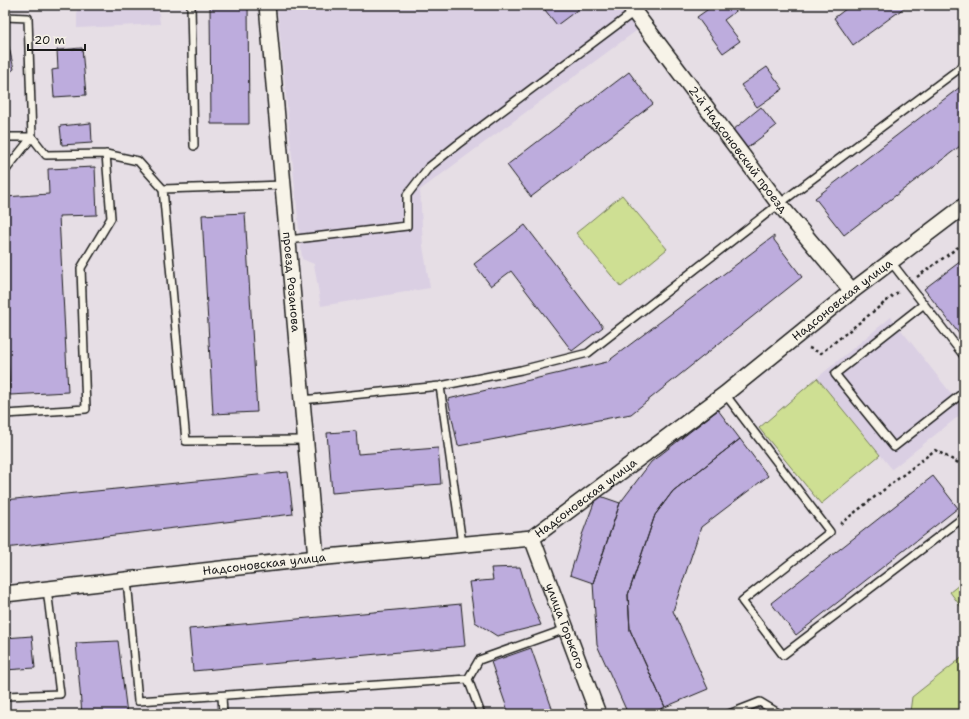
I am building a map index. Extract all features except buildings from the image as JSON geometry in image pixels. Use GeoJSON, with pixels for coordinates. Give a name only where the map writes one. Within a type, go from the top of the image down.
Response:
{"type":"FeatureCollection","features":[{"type":"Feature","properties":{"kind":"street","name":"проезд Розанова"},"geometry":{"type":"LineString","coordinates":[[267,5],[316,558]]}},
{"type":"Feature","properties":{"kind":"street","name":"2-й Надсоновский проезд"},"geometry":{"type":"LineString","coordinates":[[632,8],[779,204],[852,291]]}},
{"type":"Feature","properties":{"kind":"street","name":"Надсоновская улица"},"geometry":{"type":"LineString","coordinates":[[5,594],[316,558],[532,538],[725,394],[852,291],[964,206]]}},
{"type":"Feature","properties":{"kind":"street","name":"улица Горького"},"geometry":{"type":"LineString","coordinates":[[532,538],[598,714]]}},
{"type":"Feature","properties":{"kind":"lane"},"geometry":{"type":"LineString","coordinates":[[191,5],[194,146]]}},
{"type":"Feature","properties":{"kind":"lane"},"geometry":{"type":"LineString","coordinates":[[288,240],[407,226],[407,195],[428,168],[632,8]]}},
{"type":"Feature","properties":{"kind":"lane"},"geometry":{"type":"LineString","coordinates":[[5,17],[28,18],[32,137],[46,155],[106,154],[138,160],[163,189],[186,441],[305,440]]}},
{"type":"Feature","properties":{"kind":"lane"},"geometry":{"type":"LineString","coordinates":[[302,400],[440,386],[521,370],[588,353],[779,204],[964,65]]}},
{"type":"Feature","properties":{"kind":"lane"},"geometry":{"type":"LineString","coordinates":[[5,137],[32,137]]}},
{"type":"Feature","properties":{"kind":"lane"},"geometry":{"type":"LineString","coordinates":[[5,171],[32,137]]}},
{"type":"Feature","properties":{"kind":"lane"},"geometry":{"type":"LineString","coordinates":[[5,414],[86,409],[81,268],[111,218],[106,154]]}},
{"type":"Feature","properties":{"kind":"lane"},"geometry":{"type":"LineString","coordinates":[[163,189],[283,185]]}},
{"type":"Feature","properties":{"kind":"lane"},"geometry":{"type":"LineString","coordinates":[[891,262],[964,356]]}},
{"type":"Feature","properties":{"kind":"lane"},"geometry":{"type":"LineString","coordinates":[[924,304],[835,374],[894,447],[964,392]]}},
{"type":"Feature","properties":{"kind":"lane"},"geometry":{"type":"LineString","coordinates":[[440,386],[462,544]]}},
{"type":"Feature","properties":{"kind":"lane"},"geometry":{"type":"LineString","coordinates":[[725,394],[830,532],[742,601],[783,655],[964,517]]}},
{"type":"Feature","properties":{"kind":"lane"},"geometry":{"type":"LineString","coordinates":[[127,580],[138,701],[468,679]]}},
{"type":"Feature","properties":{"kind":"lane"},"geometry":{"type":"LineString","coordinates":[[5,696],[60,694],[47,589]]}},
{"type":"Feature","properties":{"kind":"lane"},"geometry":{"type":"LineString","coordinates":[[468,679],[479,660],[566,629]]}},
{"type":"Feature","properties":{"kind":"lane"},"geometry":{"type":"LineString","coordinates":[[468,679],[481,714]]}},
{"type":"Feature","properties":{"kind":"lane"},"geometry":{"type":"LineString","coordinates":[[222,696],[223,714]]}},
{"type":"Feature","properties":{"kind":"lane"},"geometry":{"type":"LineString","coordinates":[[729,714],[760,702],[780,714]]}},
{"type":"Feature","properties":{"kind":"path"},"geometry":{"type":"LineString","coordinates":[[804,347],[821,353],[908,284],[964,243]]}},
{"type":"Feature","properties":{"kind":"path"},"geometry":{"type":"LineString","coordinates":[[830,532],[935,450],[964,466]]}},
{"type":"Feature","properties":{"kind":"shaded area"},"geometry":{"type":"Polygon","coordinates":[[[77,5],[158,5],[160,24],[77,28],[77,5]]]}},
{"type":"Feature","properties":{"kind":"shaded area"},"geometry":{"type":"Polygon","coordinates":[[[277,5],[624,5],[640,28],[420,190],[423,246],[430,288],[321,306],[314,264],[302,259],[277,5]]]}},
{"type":"Feature","properties":{"kind":"shaded area"},"geometry":{"type":"Polygon","coordinates":[[[891,317],[964,410],[964,412],[892,469],[817,378],[891,317]]]}},
{"type":"Feature","properties":{"kind":"green space"},"geometry":{"type":"Polygon","coordinates":[[[622,195],[667,249],[621,287],[576,233],[622,195]]]}},
{"type":"Feature","properties":{"kind":"green space"},"geometry":{"type":"Polygon","coordinates":[[[817,378],[880,455],[821,504],[759,428],[817,378]]]}},
{"type":"Feature","properties":{"kind":"green space"},"geometry":{"type":"Polygon","coordinates":[[[964,581],[964,611],[950,592],[964,581]]]}},
{"type":"Feature","properties":{"kind":"green space"},"geometry":{"type":"Polygon","coordinates":[[[964,656],[964,714],[911,714],[912,697],[964,656]]]}}]}
